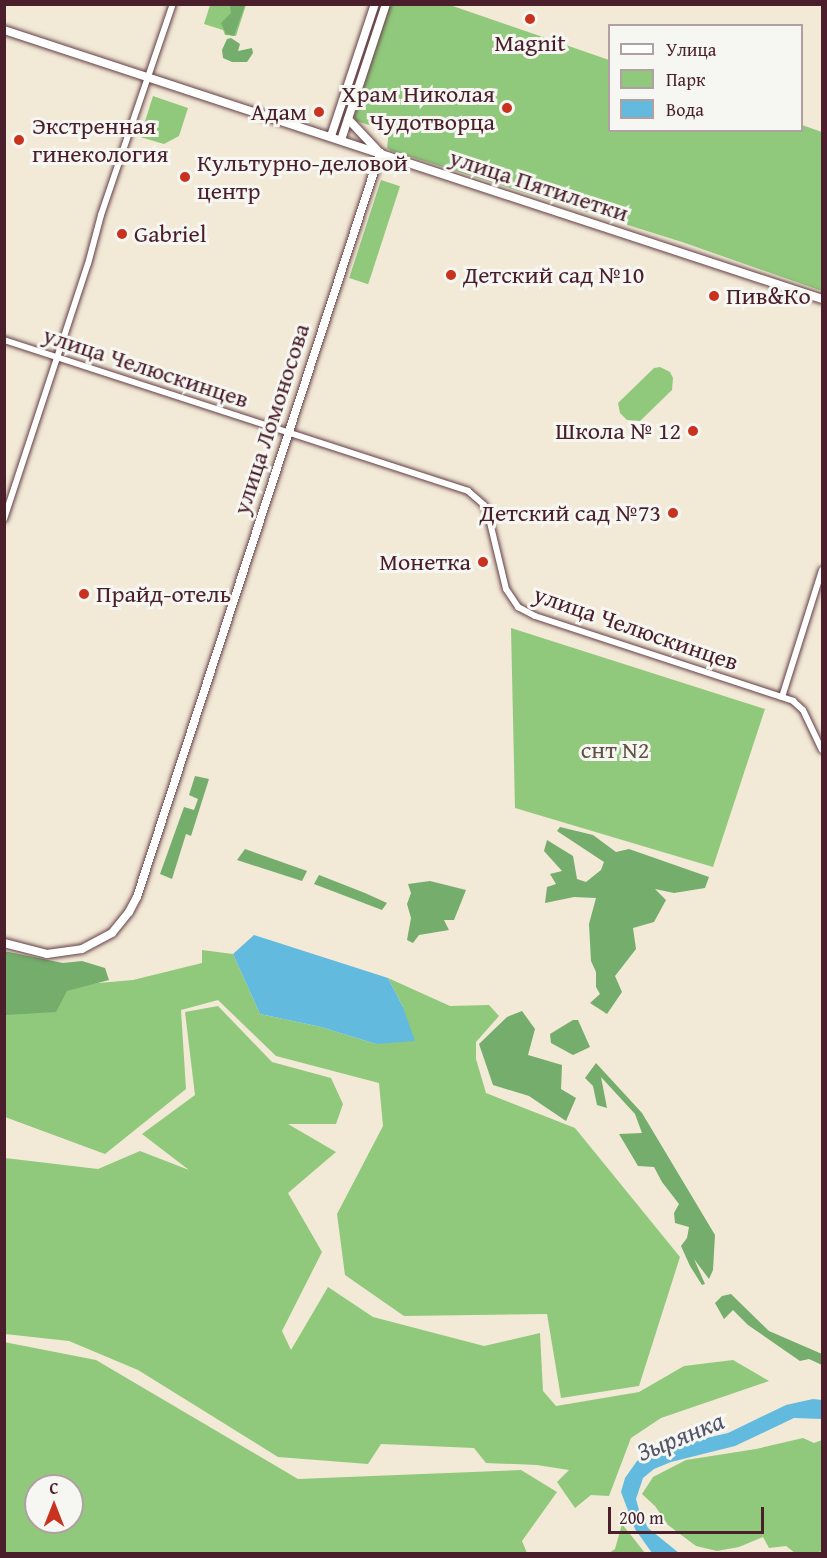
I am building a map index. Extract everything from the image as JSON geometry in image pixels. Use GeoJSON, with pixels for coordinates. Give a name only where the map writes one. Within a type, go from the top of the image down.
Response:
{"type":"FeatureCollection","features":[{"type":"Feature","properties":{"kind":"main road"},"geometry":{"type":"LineString","coordinates":[[331,136],[375,4]]}},
{"type":"Feature","properties":{"kind":"main road"},"geometry":{"type":"LineString","coordinates":[[341,140],[386,4]]}},
{"type":"Feature","properties":{"kind":"main road","name":"улица Пятилетки"},"geometry":{"type":"LineString","coordinates":[[4,30],[822,299]]}},
{"type":"Feature","properties":{"kind":"main road"},"geometry":{"type":"LineString","coordinates":[[341,108],[380,153]]}},
{"type":"Feature","properties":{"kind":"main road","name":"улица Ломоносова"},"geometry":{"type":"LineString","coordinates":[[4,943],[47,954],[82,949],[112,933],[129,912],[151,858],[287,432],[380,153]]}},
{"type":"Feature","properties":{"kind":"street"},"geometry":{"type":"LineString","coordinates":[[4,519],[147,76],[173,4]]}},
{"type":"Feature","properties":{"kind":"street","name":"улица Челюскинцев"},"geometry":{"type":"LineString","coordinates":[[4,340],[468,491],[484,505],[506,589],[511,598],[525,611],[794,701],[803,710],[822,750]]}},
{"type":"Feature","properties":{"kind":"street"},"geometry":{"type":"LineString","coordinates":[[782,697],[822,570]]}},
{"type":"Feature","properties":{"kind":"green space"},"geometry":{"type":"Polygon","coordinates":[[[447,4],[608,60],[608,132],[803,132],[803,125],[822,132],[822,291],[682,242],[387,148],[389,131],[356,121],[354,116],[390,5],[447,4]]]}},
{"type":"Feature","properties":{"kind":"green space"},"geometry":{"type":"Polygon","coordinates":[[[210,5],[246,5],[236,36],[225,35],[223,30],[204,24],[210,5]]]}},
{"type":"Feature","properties":{"kind":"green space"},"geometry":{"type":"Polygon","coordinates":[[[230,5],[245,5],[234,36],[226,34],[221,23],[231,13],[230,5]]]}},
{"type":"Feature","properties":{"kind":"green space"},"geometry":{"type":"Polygon","coordinates":[[[231,38],[240,44],[238,51],[252,48],[253,53],[247,62],[232,62],[223,58],[222,50],[227,39],[231,38]]]}},
{"type":"Feature","properties":{"kind":"green space"},"geometry":{"type":"Polygon","coordinates":[[[153,96],[188,108],[179,136],[164,144],[140,137],[153,96]]]}},
{"type":"Feature","properties":{"kind":"green space"},"geometry":{"type":"Polygon","coordinates":[[[381,180],[400,186],[368,284],[349,278],[381,180]]]}},
{"type":"Feature","properties":{"kind":"green space"},"geometry":{"type":"Polygon","coordinates":[[[660,367],[670,372],[673,378],[672,390],[640,421],[627,420],[620,413],[618,403],[654,368],[660,367]]]}},
{"type":"Feature","properties":{"kind":"green space","name":"снт N2"},"geometry":{"type":"Polygon","coordinates":[[[511,628],[765,709],[713,867],[515,808],[511,628]]]}},
{"type":"Feature","properties":{"kind":"green space"},"geometry":{"type":"Polygon","coordinates":[[[195,776],[209,779],[191,836],[186,834],[172,879],[160,874],[184,807],[194,810],[198,799],[189,795],[195,776]]]}},
{"type":"Feature","properties":{"kind":"green space"},"geometry":{"type":"Polygon","coordinates":[[[560,827],[593,835],[616,852],[629,849],[709,877],[705,888],[674,893],[655,889],[666,900],[654,922],[633,928],[636,949],[615,976],[622,992],[607,1014],[590,1003],[600,994],[596,987],[596,972],[591,961],[589,924],[596,898],[574,897],[545,903],[547,887],[556,884],[550,874],[562,871],[544,851],[547,840],[573,856],[577,879],[586,882],[601,870],[604,862],[557,831],[560,827]]]}},
{"type":"Feature","properties":{"kind":"green space"},"geometry":{"type":"Polygon","coordinates":[[[245,849],[307,871],[302,881],[237,860],[245,849]]]}},
{"type":"Feature","properties":{"kind":"green space"},"geometry":{"type":"Polygon","coordinates":[[[319,875],[387,903],[382,910],[314,884],[319,875]]]}},
{"type":"Feature","properties":{"kind":"green space"},"geometry":{"type":"Polygon","coordinates":[[[430,881],[466,890],[454,920],[444,920],[449,930],[419,935],[413,943],[407,940],[411,918],[407,904],[411,893],[408,884],[430,881]]]}},
{"type":"Feature","properties":{"kind":"green space"},"geometry":{"type":"Polygon","coordinates":[[[202,950],[233,954],[260,1014],[321,1027],[376,1044],[403,1007],[388,978],[450,1006],[489,1005],[499,1016],[476,1042],[476,1059],[486,1093],[575,1128],[680,1257],[639,1386],[561,1398],[547,1314],[404,1316],[345,1275],[337,1214],[383,1126],[379,1083],[276,1056],[218,1000],[181,1010],[186,1089],[105,1154],[5,1117],[4,999],[87,984],[133,980],[202,963],[202,950]]]}},
{"type":"Feature","properties":{"kind":"green space"},"geometry":{"type":"Polygon","coordinates":[[[4,951],[63,963],[82,961],[105,968],[109,980],[67,991],[56,1012],[5,1015],[4,951]]]}},
{"type":"Feature","properties":{"kind":"green space"},"geometry":{"type":"Polygon","coordinates":[[[218,1006],[272,1062],[331,1078],[343,1104],[336,1124],[288,1124],[336,1152],[288,1193],[322,1252],[282,1331],[291,1350],[328,1287],[373,1317],[484,1346],[540,1333],[543,1391],[556,1406],[639,1392],[684,1366],[733,1360],[769,1381],[661,1418],[631,1438],[609,1496],[591,1495],[575,1508],[557,1482],[569,1470],[537,1465],[486,1463],[474,1448],[381,1444],[368,1464],[278,1457],[138,1370],[69,1341],[5,1334],[5,1158],[98,1169],[140,1151],[189,1170],[142,1134],[195,1095],[185,1012],[218,1006]]]}},
{"type":"Feature","properties":{"kind":"green space"},"geometry":{"type":"Polygon","coordinates":[[[522,1011],[535,1029],[528,1055],[562,1065],[561,1089],[576,1098],[566,1121],[529,1096],[493,1085],[479,1044],[507,1017],[522,1011]]]}},
{"type":"Feature","properties":{"kind":"green space"},"geometry":{"type":"Polygon","coordinates":[[[573,1020],[578,1020],[590,1047],[573,1055],[551,1043],[550,1034],[573,1020]]]}},
{"type":"Feature","properties":{"kind":"green space"},"geometry":{"type":"Polygon","coordinates":[[[596,1063],[642,1113],[715,1235],[713,1270],[709,1279],[694,1259],[705,1284],[702,1285],[690,1266],[681,1246],[687,1238],[689,1227],[675,1223],[674,1213],[679,1204],[654,1167],[638,1166],[619,1134],[642,1133],[635,1114],[601,1077],[607,1108],[597,1105],[593,1086],[585,1078],[596,1063]]]}},
{"type":"Feature","properties":{"kind":"green space"},"geometry":{"type":"Polygon","coordinates":[[[731,1294],[769,1331],[822,1354],[822,1365],[809,1359],[800,1361],[748,1325],[733,1310],[724,1319],[715,1303],[722,1296],[731,1294]]]}},
{"type":"Feature","properties":{"kind":"green space"},"geometry":{"type":"Polygon","coordinates":[[[4,1342],[96,1360],[298,1479],[521,1470],[557,1492],[522,1541],[527,1553],[5,1553],[4,1342]]]}},
{"type":"Feature","properties":{"kind":"green space"},"geometry":{"type":"Polygon","coordinates":[[[803,1438],[814,1443],[822,1440],[822,1551],[795,1553],[786,1546],[769,1548],[763,1537],[739,1547],[717,1551],[696,1546],[668,1525],[655,1506],[642,1494],[653,1477],[686,1460],[756,1449],[803,1438]]]}},
{"type":"Feature","properties":{"kind":"green space"},"geometry":{"type":"Polygon","coordinates":[[[622,1524],[645,1553],[609,1553],[615,1549],[622,1524]]]}},
{"type":"Feature","properties":{"kind":"water"},"geometry":{"type":"Polygon","coordinates":[[[254,935],[388,978],[403,1007],[415,1041],[376,1044],[321,1027],[260,1014],[233,954],[254,935]]]}},
{"type":"Feature","properties":{"kind":"water"},"geometry":{"type":"Polygon","coordinates":[[[813,1399],[822,1400],[822,1419],[794,1418],[735,1446],[671,1462],[654,1469],[643,1478],[636,1499],[639,1510],[648,1528],[679,1553],[652,1553],[635,1529],[621,1492],[625,1478],[637,1461],[649,1454],[681,1444],[728,1433],[786,1405],[813,1399]]]}},
{"type":"Feature","properties":{"kind":"place","name":"Magnit"},"geometry":{"type":"Point","coordinates":[530,19]}},
{"type":"Feature","properties":{"kind":"place","name":"Храм Николая Чудотворца"},"geometry":{"type":"Point","coordinates":[507,108]}},
{"type":"Feature","properties":{"kind":"place","name":"Адам"},"geometry":{"type":"Point","coordinates":[319,112]}},
{"type":"Feature","properties":{"kind":"place","name":"Экстренная гинекология"},"geometry":{"type":"Point","coordinates":[19,140]}},
{"type":"Feature","properties":{"kind":"place","name":"Культурно-деловой центр"},"geometry":{"type":"Point","coordinates":[185,177]}},
{"type":"Feature","properties":{"kind":"place","name":"Gabriel"},"geometry":{"type":"Point","coordinates":[122,234]}},
{"type":"Feature","properties":{"kind":"place","name":"Детский сад №10"},"geometry":{"type":"Point","coordinates":[451,275]}},
{"type":"Feature","properties":{"kind":"place","name":"Пив&Ко"},"geometry":{"type":"Point","coordinates":[714,296]}},
{"type":"Feature","properties":{"kind":"place","name":"Школа № 12"},"geometry":{"type":"Point","coordinates":[693,431]}},
{"type":"Feature","properties":{"kind":"place","name":"Детский сад №73"},"geometry":{"type":"Point","coordinates":[673,513]}},
{"type":"Feature","properties":{"kind":"place","name":"Монетка"},"geometry":{"type":"Point","coordinates":[483,562]}},
{"type":"Feature","properties":{"kind":"place","name":"Прайд-отель"},"geometry":{"type":"Point","coordinates":[84,594]}},
{"type":"Feature","properties":{"kind":"water label","name":"Зырянка"},"geometry":{"type":"Point","coordinates":[680,1436]}}]}
